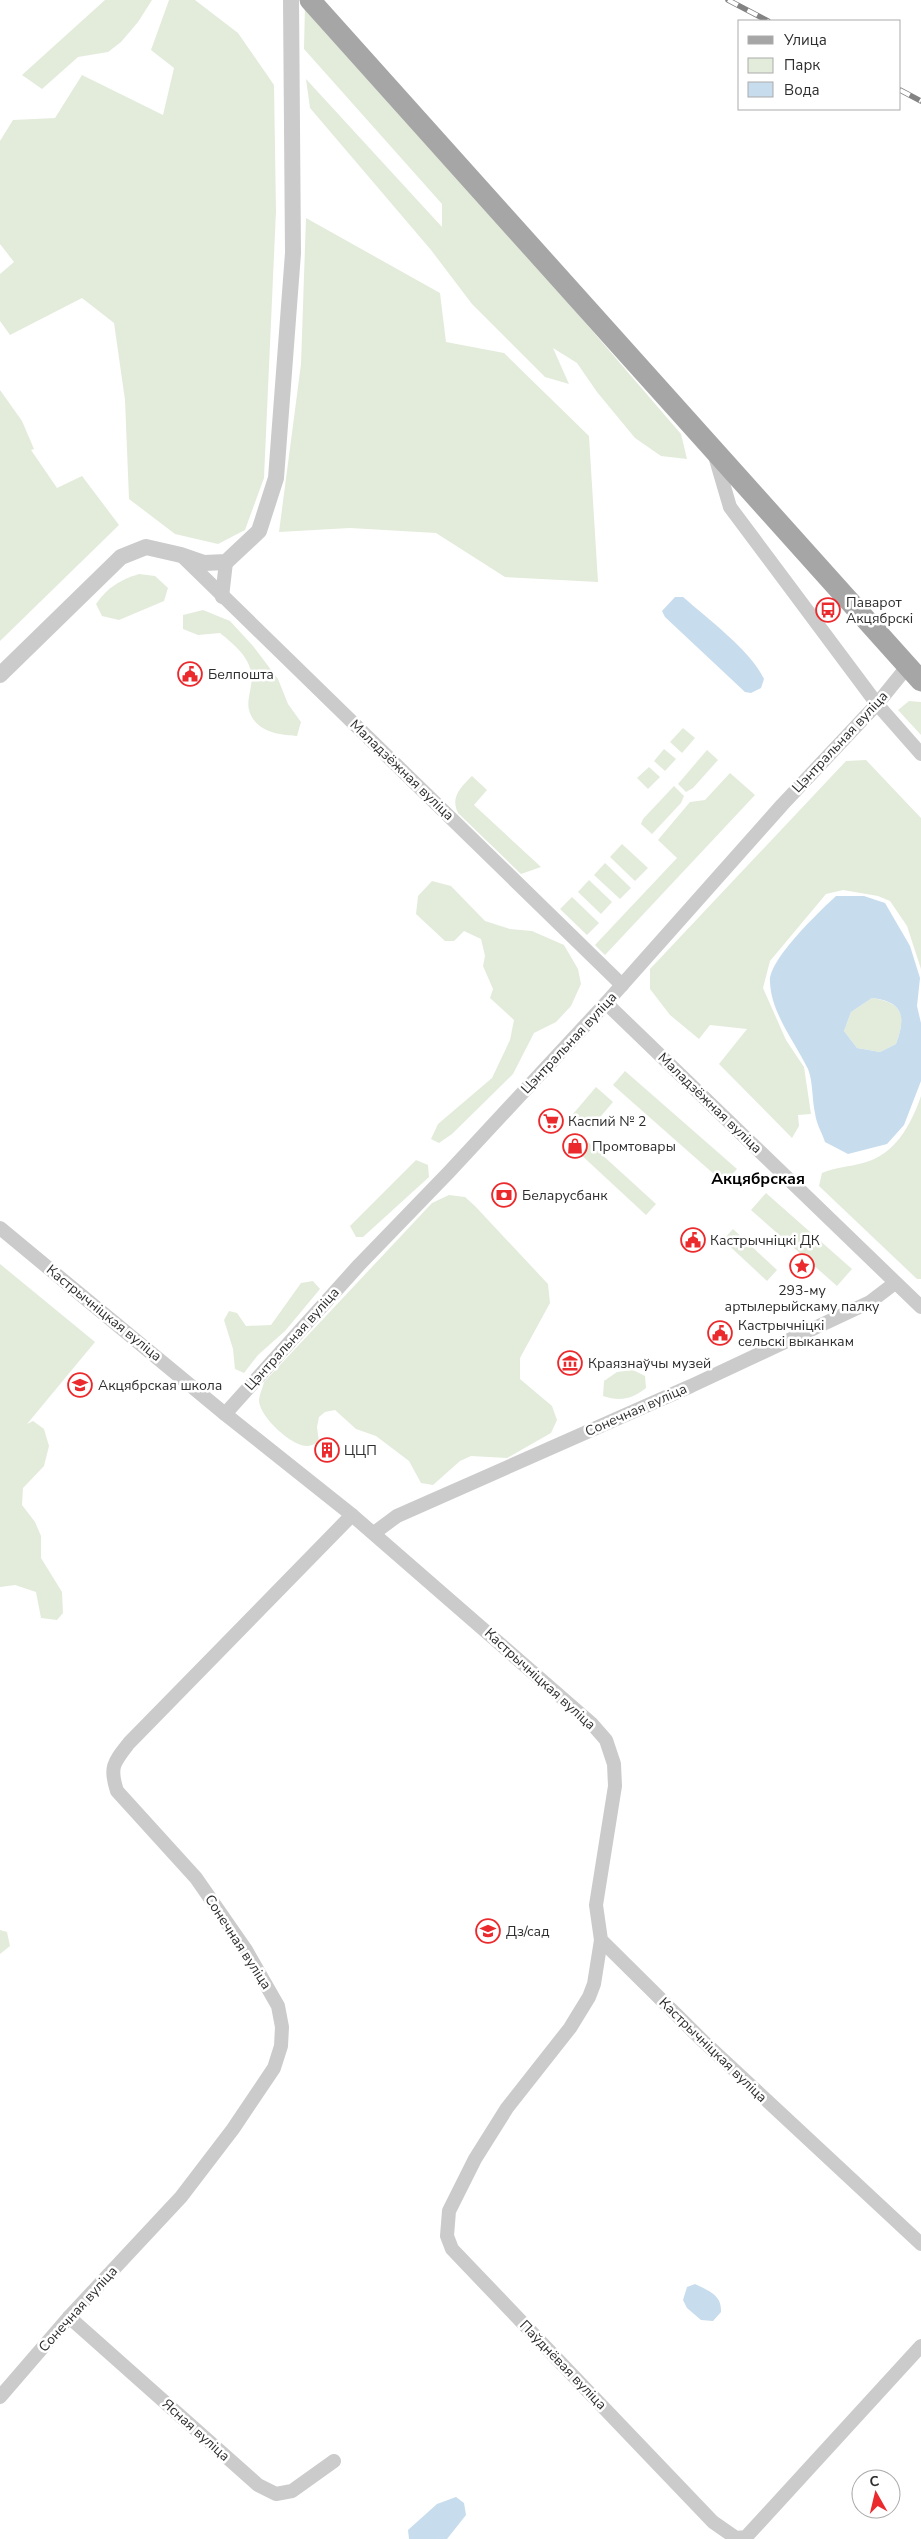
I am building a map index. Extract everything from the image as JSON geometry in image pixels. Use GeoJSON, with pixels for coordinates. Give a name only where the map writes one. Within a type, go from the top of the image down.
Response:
{"type":"FeatureCollection","features":[{"type":"Feature","properties":{"kind":"main road"},"geometry":{"type":"LineString","coordinates":[[310,0],[914,674]]}},
{"type":"Feature","properties":{"kind":"street"},"geometry":{"type":"LineString","coordinates":[[0,676],[121,557],[146,547],[181,555],[204,564],[226,562],[259,530],[276,478],[293,254],[290,0]]}},
{"type":"Feature","properties":{"kind":"street"},"geometry":{"type":"LineString","coordinates":[[713,450],[730,507],[877,704],[921,754]]}},
{"type":"Feature","properties":{"kind":"street","name":"Маладзёжная вуліца"},"geometry":{"type":"LineString","coordinates":[[181,555],[622,985]]}},
{"type":"Feature","properties":{"kind":"street"},"geometry":{"type":"LineString","coordinates":[[222,597],[226,562]]}},
{"type":"Feature","properties":{"kind":"street","name":"Цэнтральная вуліца"},"geometry":{"type":"LineString","coordinates":[[225,1414],[359,1265],[449,1172],[606,1003],[782,805],[877,704],[914,674]]}},
{"type":"Feature","properties":{"kind":"street","name":"Маладзёжная вуліца"},"geometry":{"type":"LineString","coordinates":[[606,1003],[921,1307]]}},
{"type":"Feature","properties":{"kind":"street","name":"Кастрычніцкая вуліца"},"geometry":{"type":"LineString","coordinates":[[0,1228],[225,1414],[352,1514],[592,1724],[606,1740],[614,1764],[615,1786],[596,1905],[601,1940],[703,2041],[921,2244]]}},
{"type":"Feature","properties":{"kind":"street","name":"Сонечная вуліца"},"geometry":{"type":"LineString","coordinates":[[374,1533],[397,1516],[691,1386],[870,1302],[895,1283]]}},
{"type":"Feature","properties":{"kind":"street","name":"Сонечная вуліца"},"geometry":{"type":"LineString","coordinates":[[0,2397],[69,2317],[181,2197],[233,2129],[274,2068],[281,2046],[282,2027],[278,2006],[266,1981],[196,1878],[117,1791],[112,1775],[114,1762],[129,1742],[352,1514]]}},
{"type":"Feature","properties":{"kind":"street","name":"Паўднёвая вуліца"},"geometry":{"type":"LineString","coordinates":[[601,1940],[594,1984],[589,1997],[565,2035],[507,2108],[475,2158],[449,2212],[447,2236],[452,2249],[713,2522],[736,2538],[745,2538],[921,2346]]}},
{"type":"Feature","properties":{"kind":"street","name":"Ясная вуліца"},"geometry":{"type":"LineString","coordinates":[[69,2317],[258,2485],[276,2494],[292,2490],[334,2461]]}},
{"type":"Feature","properties":{"kind":"green space"},"geometry":{"type":"Polygon","coordinates":[[[105,0],[152,0],[138,22],[121,42],[108,52],[78,57],[42,89],[22,75],[105,0]]]}},
{"type":"Feature","properties":{"kind":"green space"},"geometry":{"type":"Polygon","coordinates":[[[169,0],[195,0],[238,33],[274,85],[276,211],[264,478],[245,530],[218,544],[175,534],[129,499],[125,400],[114,323],[82,298],[10,335],[0,321],[0,274],[14,262],[0,244],[0,141],[13,120],[55,118],[82,75],[163,115],[174,68],[151,50],[169,0]]]}},
{"type":"Feature","properties":{"kind":"green space"},"geometry":{"type":"Polygon","coordinates":[[[305,4],[418,128],[681,434],[687,459],[661,456],[635,438],[597,392],[577,363],[553,348],[569,384],[545,377],[472,304],[431,250],[310,108],[306,79],[442,227],[442,204],[304,49],[305,4]]]}},
{"type":"Feature","properties":{"kind":"green space"},"geometry":{"type":"Polygon","coordinates":[[[306,218],[440,293],[446,342],[504,353],[589,436],[598,582],[505,577],[436,533],[350,528],[279,532],[301,364],[306,218]]]}},
{"type":"Feature","properties":{"kind":"green space"},"geometry":{"type":"Polygon","coordinates":[[[0,390],[22,421],[34,449],[31,450],[57,488],[82,476],[119,525],[0,641],[0,390]]]}},
{"type":"Feature","properties":{"kind":"green space"},"geometry":{"type":"Polygon","coordinates":[[[139,574],[155,576],[168,588],[164,601],[119,620],[102,616],[96,604],[105,593],[115,585],[139,574]]]}},
{"type":"Feature","properties":{"kind":"green space"},"geometry":{"type":"Polygon","coordinates":[[[203,610],[230,621],[253,646],[278,679],[288,704],[301,722],[297,736],[269,731],[262,728],[252,717],[248,706],[252,681],[251,672],[247,660],[234,645],[220,633],[198,635],[183,629],[183,615],[203,610]]]}},
{"type":"Feature","properties":{"kind":"green space"},"geometry":{"type":"Polygon","coordinates":[[[909,701],[921,702],[921,735],[898,710],[909,701]]]}},
{"type":"Feature","properties":{"kind":"green space"},"geometry":{"type":"Polygon","coordinates":[[[683,728],[695,738],[682,753],[670,742],[683,728]]]}},
{"type":"Feature","properties":{"kind":"green space"},"geometry":{"type":"Polygon","coordinates":[[[664,749],[676,759],[665,771],[654,761],[664,749]]]}},
{"type":"Feature","properties":{"kind":"green space"},"geometry":{"type":"Polygon","coordinates":[[[707,750],[718,760],[693,788],[686,792],[678,784],[707,750]]]}},
{"type":"Feature","properties":{"kind":"green space"},"geometry":{"type":"Polygon","coordinates":[[[866,760],[921,818],[921,969],[907,926],[890,901],[878,896],[843,890],[826,894],[770,961],[763,988],[786,1040],[804,1067],[811,1114],[798,1115],[799,1126],[792,1138],[719,1064],[747,1029],[710,1025],[699,1039],[670,1015],[650,989],[650,969],[846,761],[866,760]]]}},
{"type":"Feature","properties":{"kind":"green space"},"geometry":{"type":"Polygon","coordinates":[[[649,767],[660,777],[648,789],[637,778],[649,767]]]}},
{"type":"Feature","properties":{"kind":"green space"},"geometry":{"type":"Polygon","coordinates":[[[730,773],[755,795],[605,955],[595,945],[677,858],[658,840],[690,802],[705,800],[730,773]]]}},
{"type":"Feature","properties":{"kind":"green space"},"geometry":{"type":"Polygon","coordinates":[[[472,776],[487,790],[474,805],[541,867],[521,874],[458,813],[455,802],[456,797],[472,776]]]}},
{"type":"Feature","properties":{"kind":"green space"},"geometry":{"type":"Polygon","coordinates":[[[674,786],[684,796],[681,803],[652,834],[641,824],[643,819],[674,786]]]}},
{"type":"Feature","properties":{"kind":"green space"},"geometry":{"type":"Polygon","coordinates":[[[622,844],[648,868],[635,881],[610,857],[622,844]]]}},
{"type":"Feature","properties":{"kind":"green space"},"geometry":{"type":"Polygon","coordinates":[[[605,863],[631,888],[620,899],[594,875],[605,863]]]}},
{"type":"Feature","properties":{"kind":"green space"},"geometry":{"type":"Polygon","coordinates":[[[589,880],[612,902],[601,914],[578,892],[589,880]]]}},
{"type":"Feature","properties":{"kind":"green space"},"geometry":{"type":"Polygon","coordinates":[[[432,881],[451,886],[485,921],[510,929],[532,931],[564,945],[578,969],[581,984],[571,1006],[556,1022],[534,1033],[513,1074],[452,1134],[439,1143],[431,1139],[438,1124],[492,1078],[510,1040],[514,1020],[490,998],[493,989],[483,966],[485,956],[481,939],[464,931],[454,941],[445,941],[416,914],[418,896],[432,881]]]}},
{"type":"Feature","properties":{"kind":"green space"},"geometry":{"type":"Polygon","coordinates":[[[572,897],[599,923],[587,935],[560,909],[572,897]]]}},
{"type":"Feature","properties":{"kind":"green space"},"geometry":{"type":"Polygon","coordinates":[[[872,998],[891,1003],[900,1012],[901,1018],[901,1026],[896,1044],[880,1052],[857,1048],[844,1031],[851,1012],[872,998]]]}},
{"type":"Feature","properties":{"kind":"green space"},"geometry":{"type":"Polygon","coordinates":[[[625,1071],[737,1169],[724,1183],[613,1085],[625,1071]]]}},
{"type":"Feature","properties":{"kind":"green space"},"geometry":{"type":"Polygon","coordinates":[[[596,1087],[613,1102],[590,1129],[573,1114],[596,1087]]]}},
{"type":"Feature","properties":{"kind":"green space"},"geometry":{"type":"Polygon","coordinates":[[[921,1096],[921,1279],[917,1279],[819,1186],[822,1173],[874,1159],[893,1146],[907,1128],[921,1096]]]}},
{"type":"Feature","properties":{"kind":"green space"},"geometry":{"type":"Polygon","coordinates":[[[588,1142],[656,1204],[646,1215],[578,1152],[588,1142]]]}},
{"type":"Feature","properties":{"kind":"green space"},"geometry":{"type":"Polygon","coordinates":[[[416,1160],[428,1165],[429,1177],[363,1237],[356,1237],[350,1226],[416,1160]]]}},
{"type":"Feature","properties":{"kind":"green space"},"geometry":{"type":"Polygon","coordinates":[[[766,1193],[852,1269],[837,1286],[751,1210],[766,1193]]]}},
{"type":"Feature","properties":{"kind":"green space"},"geometry":{"type":"Polygon","coordinates":[[[449,1195],[465,1197],[548,1284],[550,1303],[520,1358],[520,1379],[552,1406],[557,1420],[551,1433],[507,1458],[471,1456],[460,1461],[433,1485],[421,1483],[409,1461],[376,1436],[356,1429],[335,1410],[325,1412],[319,1417],[317,1427],[319,1442],[309,1446],[294,1442],[271,1423],[261,1408],[259,1399],[264,1382],[432,1203],[449,1195]]]}},
{"type":"Feature","properties":{"kind":"green space"},"geometry":{"type":"Polygon","coordinates":[[[733,1229],[777,1270],[767,1281],[723,1240],[733,1229]]]}},
{"type":"Feature","properties":{"kind":"green space"},"geometry":{"type":"Polygon","coordinates":[[[0,1264],[95,1342],[27,1424],[33,1421],[44,1429],[49,1446],[44,1466],[23,1488],[22,1505],[35,1522],[41,1536],[41,1558],[62,1592],[63,1613],[57,1620],[41,1618],[36,1592],[15,1585],[0,1587],[0,1264]]]}},
{"type":"Feature","properties":{"kind":"green space"},"geometry":{"type":"Polygon","coordinates":[[[313,1281],[320,1289],[285,1331],[258,1355],[244,1373],[235,1369],[233,1349],[224,1320],[229,1311],[237,1313],[246,1326],[271,1325],[301,1283],[313,1281]]]}},
{"type":"Feature","properties":{"kind":"green space"},"geometry":{"type":"Polygon","coordinates":[[[633,1370],[645,1376],[646,1388],[636,1395],[626,1398],[615,1399],[603,1396],[604,1381],[617,1372],[633,1370]]]}},
{"type":"Feature","properties":{"kind":"green space"},"geometry":{"type":"Polygon","coordinates":[[[0,1930],[7,1932],[10,1946],[0,1954],[0,1930]]]}},
{"type":"Feature","properties":{"kind":"water"},"geometry":{"type":"Polygon","coordinates":[[[675,597],[683,597],[739,646],[758,668],[764,679],[761,688],[751,693],[745,692],[665,617],[662,611],[675,597]]]}},
{"type":"Feature","properties":{"kind":"water"},"geometry":{"type":"Polygon","coordinates":[[[836,896],[864,896],[885,903],[910,946],[920,978],[917,1006],[921,1023],[921,1081],[904,1125],[887,1144],[848,1154],[825,1142],[816,1117],[808,1069],[779,1016],[771,994],[770,982],[777,961],[786,949],[796,936],[836,896]],[[872,998],[851,1012],[844,1031],[857,1048],[880,1052],[896,1044],[901,1026],[900,1012],[891,1003],[872,998]]]}},
{"type":"Feature","properties":{"kind":"water"},"geometry":{"type":"Polygon","coordinates":[[[695,2284],[714,2294],[719,2301],[721,2312],[713,2321],[701,2320],[687,2308],[683,2300],[687,2287],[695,2284]]]}},
{"type":"Feature","properties":{"kind":"water"},"geometry":{"type":"Polygon","coordinates":[[[456,2497],[464,2503],[466,2515],[447,2539],[409,2539],[408,2530],[437,2504],[456,2497]]]}},
{"type":"Feature","properties":{"kind":"railway"},"geometry":{"type":"LineString","coordinates":[[728,0],[766,20]]}},
{"type":"Feature","properties":{"kind":"railway"},"geometry":{"type":"LineString","coordinates":[[901,91],[921,101]]}},
{"type":"Feature","properties":{"kind":"place","name":"Паварот Акцябрскі"},"geometry":{"type":"Point","coordinates":[828,610]}},
{"type":"Feature","properties":{"kind":"place","name":"Белпошта"},"geometry":{"type":"Point","coordinates":[190,674]}},
{"type":"Feature","properties":{"kind":"place","name":"Каспий № 2"},"geometry":{"type":"Point","coordinates":[551,1121]}},
{"type":"Feature","properties":{"kind":"place","name":"Промтовары"},"geometry":{"type":"Point","coordinates":[575,1146]}},
{"type":"Feature","properties":{"kind":"place","name":"Беларусбанк"},"geometry":{"type":"Point","coordinates":[504,1195]}},
{"type":"Feature","properties":{"kind":"place","name":"Кастрычніцкі ДК"},"geometry":{"type":"Point","coordinates":[693,1240]}},
{"type":"Feature","properties":{"kind":"place","name":"293-му артылерыйскаму палку"},"geometry":{"type":"Point","coordinates":[802,1266]}},
{"type":"Feature","properties":{"kind":"place","name":"Кастрычніцкі сельскі выканкам"},"geometry":{"type":"Point","coordinates":[720,1333]}},
{"type":"Feature","properties":{"kind":"place","name":"Краязнаўчы музей"},"geometry":{"type":"Point","coordinates":[570,1363]}},
{"type":"Feature","properties":{"kind":"place","name":"Акцябрская школа"},"geometry":{"type":"Point","coordinates":[80,1385]}},
{"type":"Feature","properties":{"kind":"place","name":"ЦЦП"},"geometry":{"type":"Point","coordinates":[327,1450]}},
{"type":"Feature","properties":{"kind":"place","name":"Дз/сад"},"geometry":{"type":"Point","coordinates":[488,1931]}},
{"type":"Feature","properties":{"kind":"district","name":"Акцябрская"},"geometry":{"type":"Point","coordinates":[758,1179]}}]}
